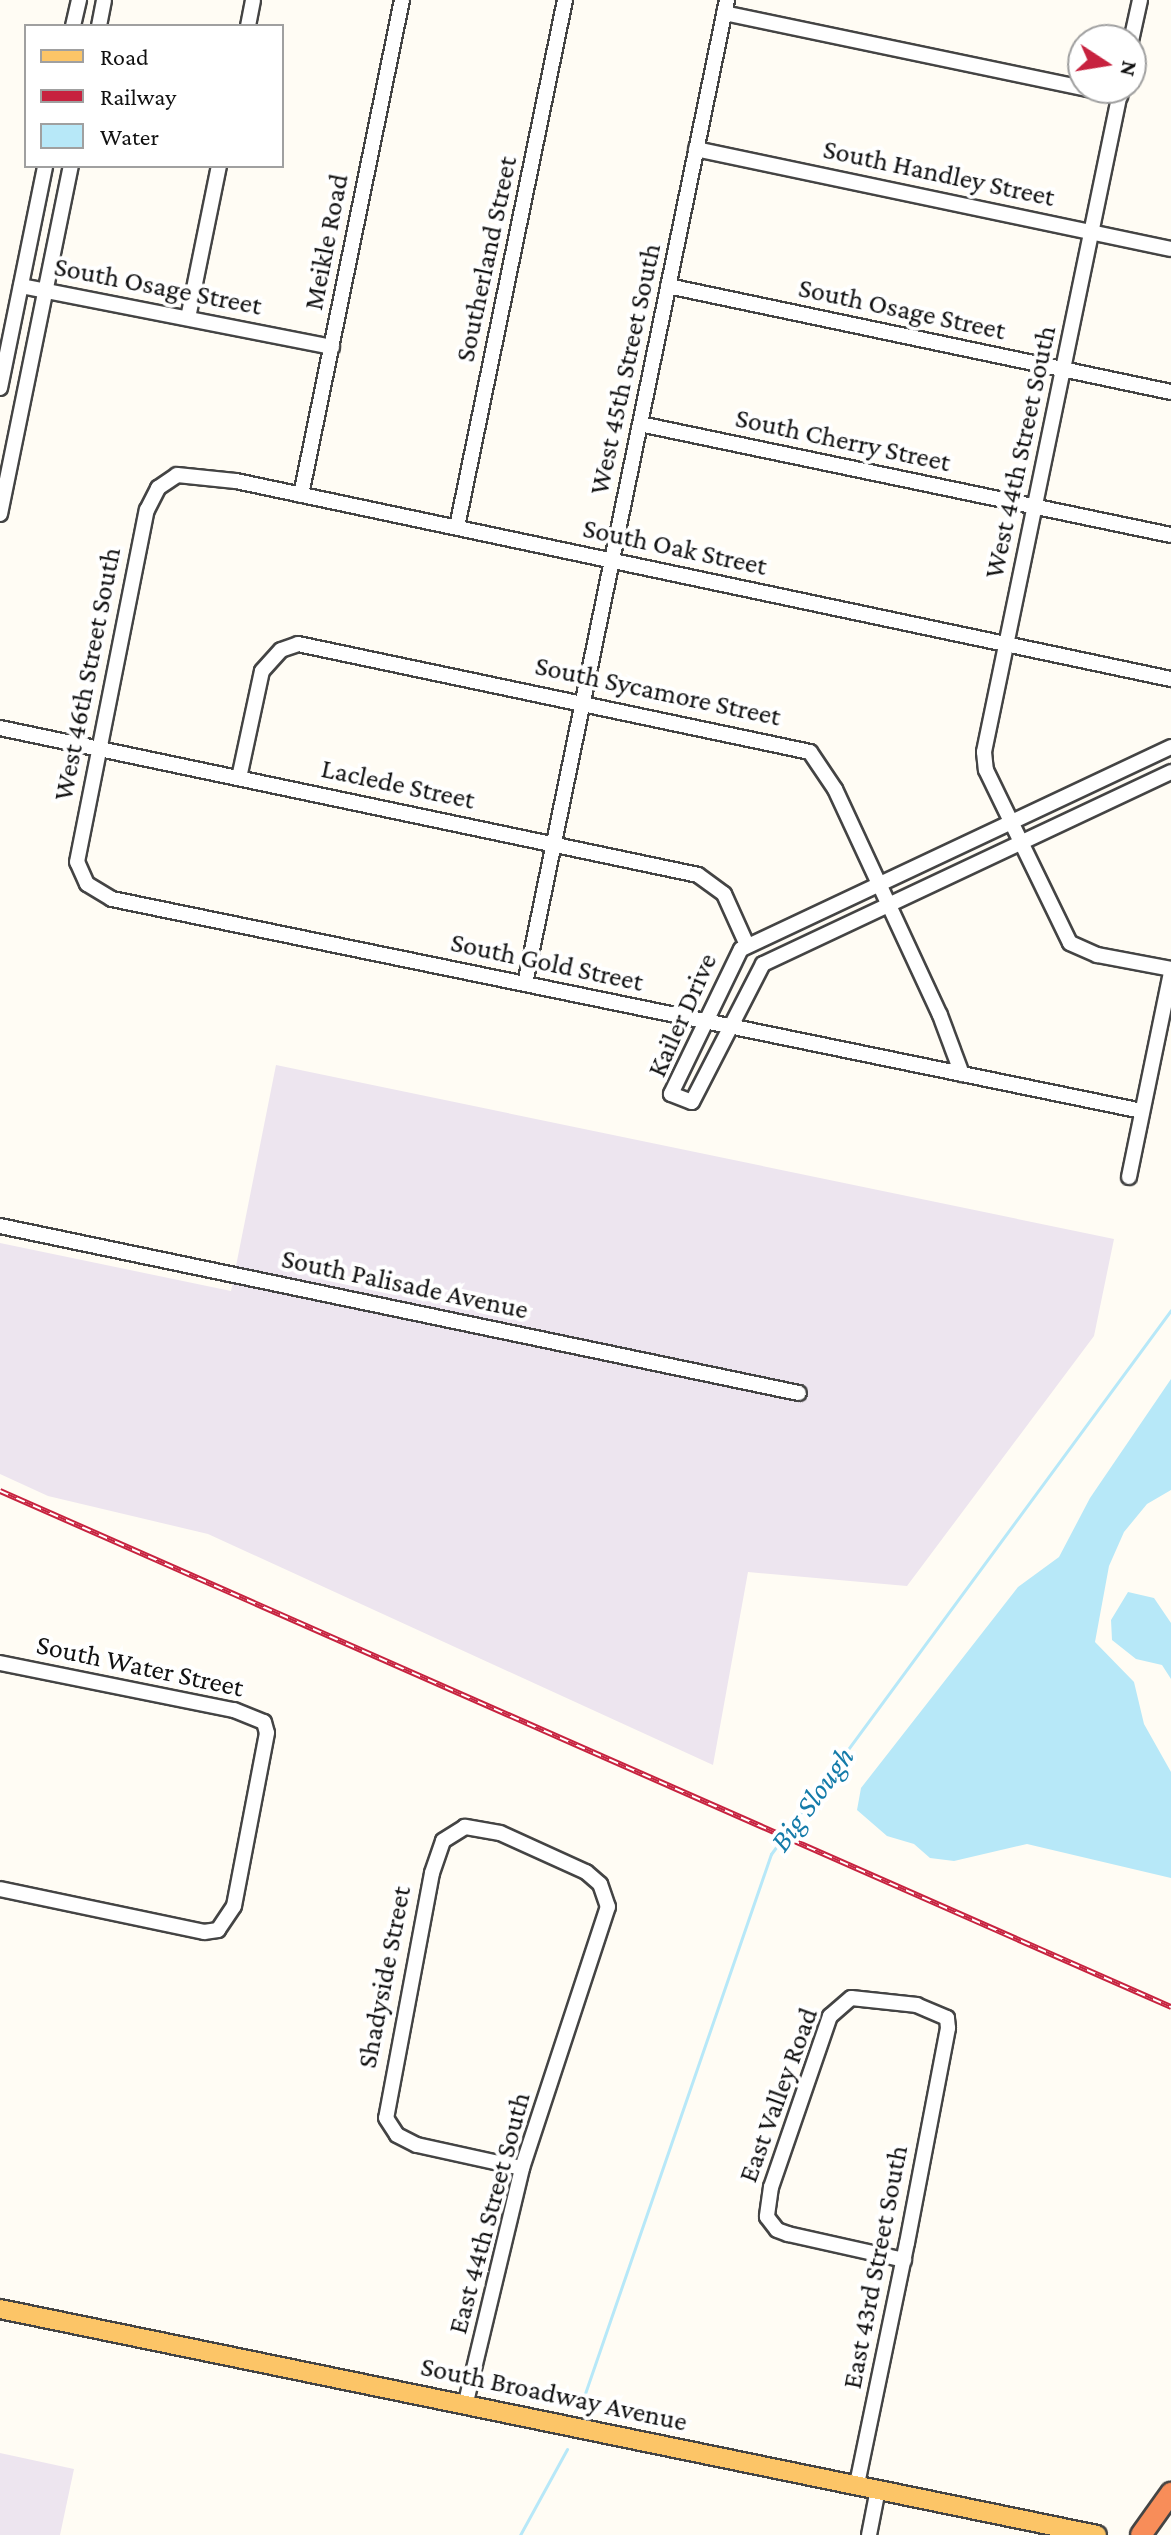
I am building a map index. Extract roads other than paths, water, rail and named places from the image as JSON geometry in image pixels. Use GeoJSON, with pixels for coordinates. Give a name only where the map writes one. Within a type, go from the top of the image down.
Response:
{"type":"FeatureCollection","features":[{"type":"Feature","properties":{"kind":"highway"},"geometry":{"type":"LineString","coordinates":[[1141,2535],[1165,2502]]}},
{"type":"Feature","properties":{"kind":"main road","name":"South Broadway Avenue"},"geometry":{"type":"LineString","coordinates":[[0,2309],[1097,2535]]}},
{"type":"Feature","properties":{"kind":"street"},"geometry":{"type":"LineString","coordinates":[[73,24],[79,0]]}},
{"type":"Feature","properties":{"kind":"street"},"geometry":{"type":"LineString","coordinates":[[99,24],[104,0]]}},
{"type":"Feature","properties":{"kind":"street"},"geometry":{"type":"LineString","coordinates":[[248,24],[253,0]]}},
{"type":"Feature","properties":{"kind":"street","name":"Meikle Road"},"geometry":{"type":"LineString","coordinates":[[301,495],[402,0]]}},
{"type":"Feature","properties":{"kind":"street","name":"Southerland Street"},"geometry":{"type":"LineString","coordinates":[[457,527],[565,0]]}},
{"type":"Feature","properties":{"kind":"street"},"geometry":{"type":"LineString","coordinates":[[1135,24],[1140,0]]}},
{"type":"Feature","properties":{"kind":"street"},"geometry":{"type":"LineString","coordinates":[[725,6],[1067,80]]}},
{"type":"Feature","properties":{"kind":"street","name":"West 45th Street South"},"geometry":{"type":"LineString","coordinates":[[525,984],[725,6]]}},
{"type":"Feature","properties":{"kind":"street","name":"West 44th Street South"},"geometry":{"type":"LineString","coordinates":[[1011,822],[986,770],[984,752],[1119,104]]}},
{"type":"Feature","properties":{"kind":"street","name":"South Handley Street"},"geometry":{"type":"LineString","coordinates":[[696,149],[1171,249]]}},
{"type":"Feature","properties":{"kind":"street"},"geometry":{"type":"LineString","coordinates":[[0,388],[45,168]]}},
{"type":"Feature","properties":{"kind":"street"},"geometry":{"type":"LineString","coordinates":[[0,514],[71,168]]}},
{"type":"Feature","properties":{"kind":"street"},"geometry":{"type":"LineString","coordinates":[[188,318],[219,168]]}},
{"type":"Feature","properties":{"kind":"street","name":"South Osage Street"},"geometry":{"type":"LineString","coordinates":[[21,286],[332,347]]}},
{"type":"Feature","properties":{"kind":"street","name":"South Osage Street"},"geometry":{"type":"LineString","coordinates":[[668,286],[1171,392]]}},
{"type":"Feature","properties":{"kind":"street","name":"South Cherry Street"},"geometry":{"type":"LineString","coordinates":[[640,424],[1171,535]]}},
{"type":"Feature","properties":{"kind":"street","name":"South Oak Street"},"geometry":{"type":"LineString","coordinates":[[168,480],[197,474],[1171,679]]}},
{"type":"Feature","properties":{"kind":"street","name":"West 46th Street South"},"geometry":{"type":"LineString","coordinates":[[87,884],[77,862],[78,848],[98,748],[147,510],[168,480]]}},
{"type":"Feature","properties":{"kind":"street","name":"South Sycamore Street"},"geometry":{"type":"LineString","coordinates":[[239,778],[262,671],[289,646],[320,647],[810,752],[824,768],[888,904],[962,1074]]}},
{"type":"Feature","properties":{"kind":"street","name":"Laclede Street"},"geometry":{"type":"LineString","coordinates":[[0,728],[554,843],[712,881],[724,894],[747,945]]}},
{"type":"Feature","properties":{"kind":"street","name":"Kailer Drive"},"geometry":{"type":"LineString","coordinates":[[1171,747],[747,945],[737,955],[671,1094],[692,1102],[763,964],[1171,772]]}},
{"type":"Feature","properties":{"kind":"street"},"geometry":{"type":"LineString","coordinates":[[1011,822],[1070,943],[1097,955],[1171,971],[1129,1177]]}},
{"type":"Feature","properties":{"kind":"street","name":"South Gold Street"},"geometry":{"type":"LineString","coordinates":[[87,884],[112,899],[1142,1111]]}},
{"type":"Feature","properties":{"kind":"street","name":"South Palisade Avenue"},"geometry":{"type":"LineString","coordinates":[[0,1226],[799,1393]]}},
{"type":"Feature","properties":{"kind":"street","name":"South Water Street"},"geometry":{"type":"LineString","coordinates":[[0,1663],[234,1710],[254,1716],[266,1727],[267,1742],[234,1906],[218,1930],[204,1932],[0,1889]]}},
{"type":"Feature","properties":{"kind":"street","name":"East 44th Street South"},"geometry":{"type":"LineString","coordinates":[[443,1841],[465,1827],[482,1827],[596,1879],[608,1907],[522,2168],[465,2406]]}},
{"type":"Feature","properties":{"kind":"street","name":"Shadyside Street"},"geometry":{"type":"LineString","coordinates":[[443,1841],[432,1873],[386,2098],[389,2125],[417,2145],[522,2168]]}},
{"type":"Feature","properties":{"kind":"street","name":"East 43rd Street South"},"geometry":{"type":"LineString","coordinates":[[840,2004],[887,1998],[939,2013],[948,2028],[857,2484]]}},
{"type":"Feature","properties":{"kind":"street","name":"East Valley Road"},"geometry":{"type":"LineString","coordinates":[[840,2004],[830,2016],[766,2204],[777,2230],[904,2260]]}},
{"type":"Feature","properties":{"kind":"street"},"geometry":{"type":"LineString","coordinates":[[869,2535],[878,2489]]}},
{"type":"Feature","properties":{"kind":"water"},"geometry":{"type":"Polygon","coordinates":[[[1171,1379],[1171,1490],[1147,1504],[1124,1532],[1109,1566],[1095,1642],[1134,1682],[1144,1724],[1171,1772],[1171,1878],[1027,1844],[954,1861],[930,1858],[914,1844],[887,1836],[857,1810],[861,1788],[1018,1587],[1059,1557],[1090,1498],[1171,1379]]]}},
{"type":"Feature","properties":{"kind":"water"},"geometry":{"type":"Polygon","coordinates":[[[1128,1592],[1154,1598],[1171,1623],[1171,1679],[1162,1665],[1136,1659],[1112,1640],[1111,1620],[1128,1592]]]}},
{"type":"Feature","properties":{"kind":"waterway","name":"Big Slough"},"geometry":{"type":"LineString","coordinates":[[580,2408],[771,1854],[1171,1310]]}},
{"type":"Feature","properties":{"kind":"waterway","name":"Big Slough"},"geometry":{"type":"LineString","coordinates":[[520,2535],[567,2449]]}},
{"type":"Feature","properties":{"kind":"railway"},"geometry":{"type":"LineString","coordinates":[[0,1491],[1171,2007]]}}]}
